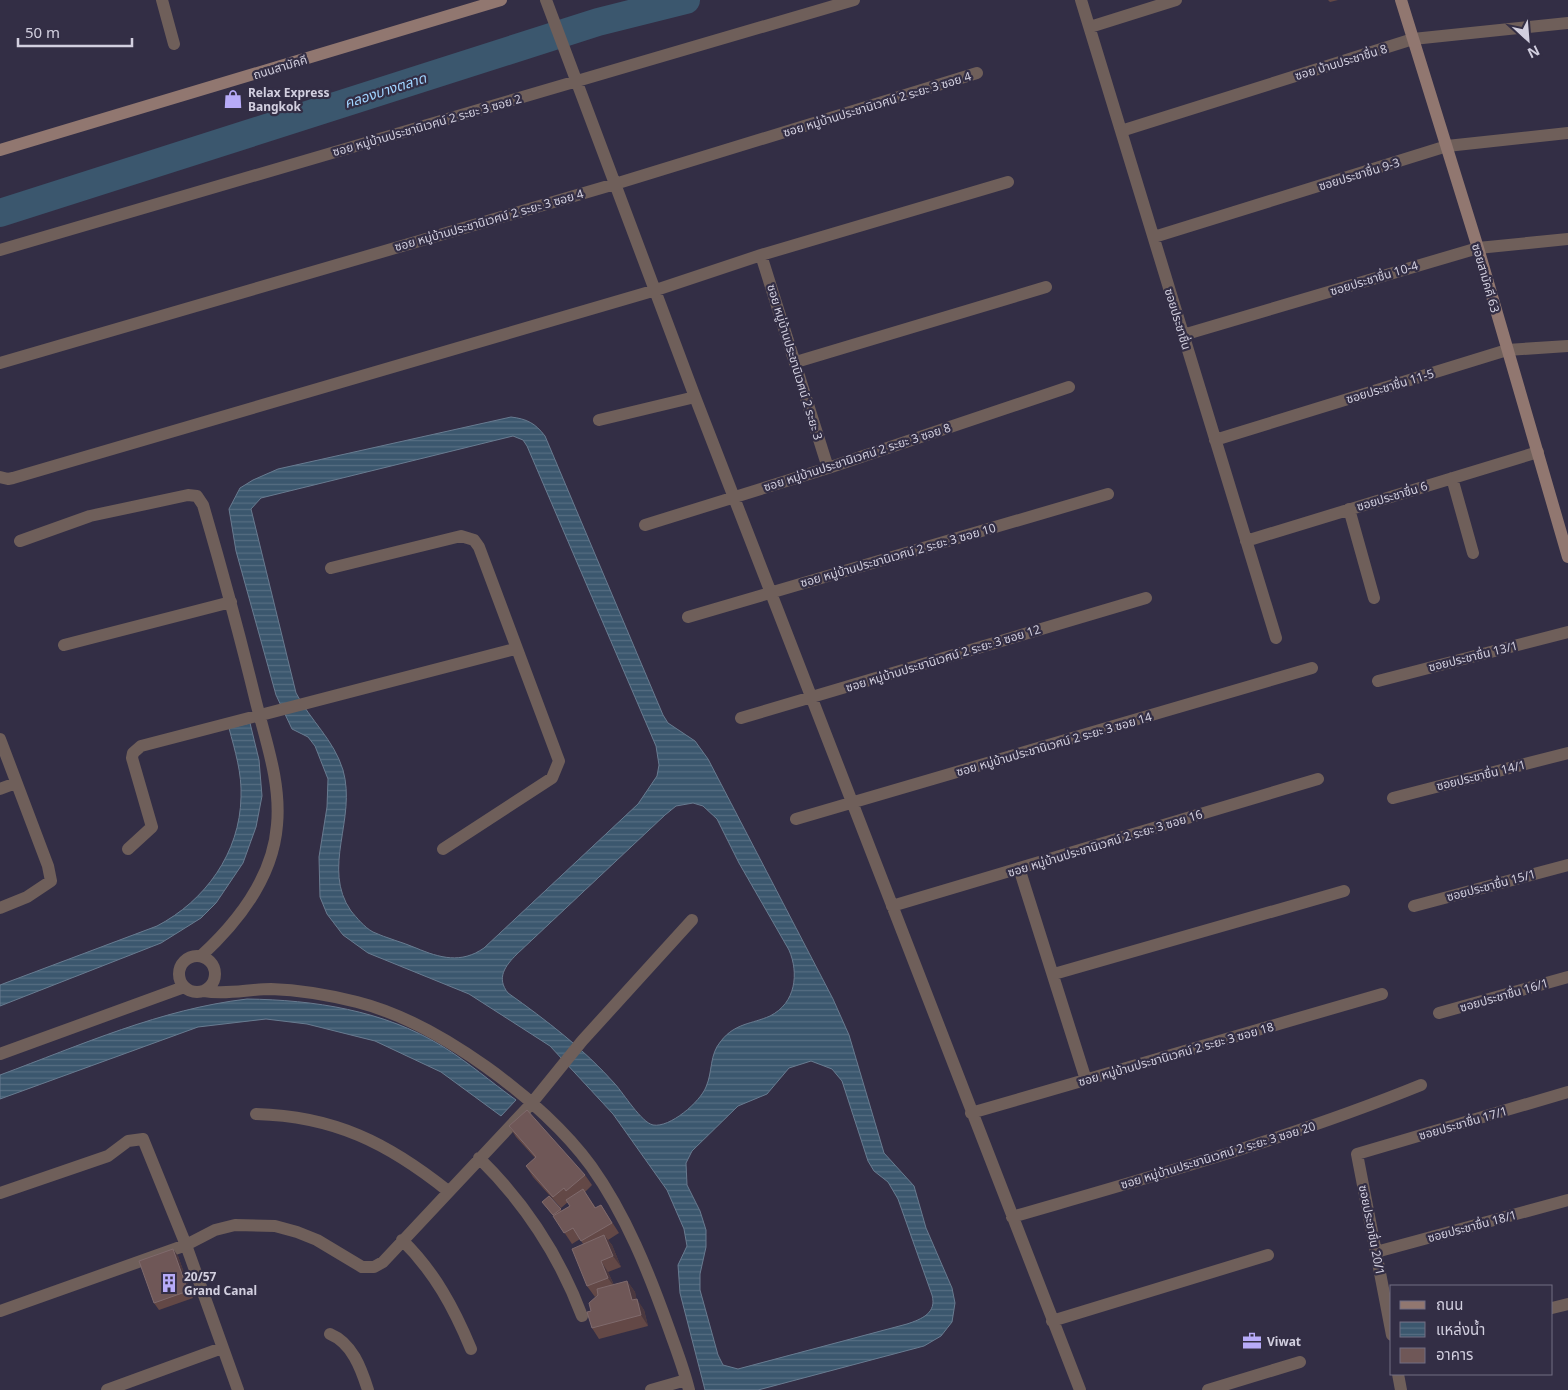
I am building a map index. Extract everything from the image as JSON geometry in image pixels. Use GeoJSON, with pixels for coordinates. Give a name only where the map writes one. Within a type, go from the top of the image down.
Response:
{"type":"FeatureCollection","features":[{"type":"Feature","properties":{"kind":"street"},"geometry":{"type":"LineString","coordinates":[[162,0],[174,44]]}},
{"type":"Feature","properties":{"kind":"street","name":"ถนนสามัคคี"},"geometry":{"type":"LineString","coordinates":[[0,150],[501,0]]}},
{"type":"Feature","properties":{"kind":"street"},"geometry":{"type":"LineString","coordinates":[[546,0],[578,80],[695,397],[1080,1390]]}},
{"type":"Feature","properties":{"kind":"street","name":"ซอย หมู่บ้านประชานิเวศน์ 2 ระยะ 3 ซอย 2"},"geometry":{"type":"LineString","coordinates":[[0,250],[854,0]]}},
{"type":"Feature","properties":{"kind":"street","name":"ซอยประชาชื่น"},"geometry":{"type":"LineString","coordinates":[[1081,0],[1276,638]]}},
{"type":"Feature","properties":{"kind":"street"},"geometry":{"type":"LineString","coordinates":[[1090,27],[1176,0]]}},
{"type":"Feature","properties":{"kind":"street","name":"ซอยสามัคคี 63"},"geometry":{"type":"LineString","coordinates":[[1401,0],[1478,248],[1568,557]]}},
{"type":"Feature","properties":{"kind":"street","name":"ซอย บ้านประชาชื่น 8"},"geometry":{"type":"LineString","coordinates":[[1121,131],[1413,40],[1568,23]]}},
{"type":"Feature","properties":{"kind":"street","name":"ซอย หมู่บ้านประชานิเวศน์ 2 ระยะ 3 ซอย 4"},"geometry":{"type":"LineString","coordinates":[[0,363],[615,184],[977,73]]}},
{"type":"Feature","properties":{"kind":"street","name":"ซอยประชาชื่น 9-3"},"geometry":{"type":"LineString","coordinates":[[1154,237],[1446,146],[1568,133]]}},
{"type":"Feature","properties":{"kind":"street"},"geometry":{"type":"LineString","coordinates":[[0,477],[13,478],[656,290],[762,255],[1008,182]]}},
{"type":"Feature","properties":{"kind":"street","name":"ซอยประชาชื่น 10-4"},"geometry":{"type":"LineString","coordinates":[[1183,335],[1478,248],[1568,239]]}},
{"type":"Feature","properties":{"kind":"street","name":"ซอย หมู่บ้านประชานิเวศน์ 2 ระยะ 3"},"geometry":{"type":"LineString","coordinates":[[762,255],[828,468]]}},
{"type":"Feature","properties":{"kind":"street"},"geometry":{"type":"LineString","coordinates":[[796,362],[1046,287]]}},
{"type":"Feature","properties":{"kind":"street","name":"ซอยประชาชื่น 11-5"},"geometry":{"type":"LineString","coordinates":[[1215,440],[1507,350],[1568,346]]}},
{"type":"Feature","properties":{"kind":"street","name":"ซอย หมู่บ้านประชานิเวศน์ 2 ระยะ 3 ซอย 8"},"geometry":{"type":"LineString","coordinates":[[645,525],[828,468],[1069,387]]}},
{"type":"Feature","properties":{"kind":"street"},"geometry":{"type":"LineString","coordinates":[[599,420],[695,397]]}},
{"type":"Feature","properties":{"kind":"street","name":"ซอยประชาชื่น 6"},"geometry":{"type":"LineString","coordinates":[[1246,540],[1538,452]]}},
{"type":"Feature","properties":{"kind":"street"},"geometry":{"type":"LineString","coordinates":[[1452,478],[1473,552]]}},
{"type":"Feature","properties":{"kind":"street","name":"ซอย หมู่บ้านประชานิเวศน์ 2 ระยะ 3 ซอย 10"},"geometry":{"type":"LineString","coordinates":[[688,617],[1108,494]]}},
{"type":"Feature","properties":{"kind":"street"},"geometry":{"type":"LineString","coordinates":[[20,541],[90,516],[188,495],[197,496],[203,505],[231,602],[273,766],[278,801],[278,826],[274,844],[258,886],[247,906],[234,924],[201,956]]}},
{"type":"Feature","properties":{"kind":"street"},"geometry":{"type":"LineString","coordinates":[[1349,509],[1374,598]]}},
{"type":"Feature","properties":{"kind":"street"},"geometry":{"type":"LineString","coordinates":[[331,568],[461,536],[474,540],[479,547],[515,649],[558,761],[552,778],[443,848]]}},
{"type":"Feature","properties":{"kind":"street","name":"ซอย หมู่บ้านประชานิเวศน์ 2 ระยะ 3 ซอย 12"},"geometry":{"type":"LineString","coordinates":[[740,718],[1146,598]]}},
{"type":"Feature","properties":{"kind":"street"},"geometry":{"type":"LineString","coordinates":[[64,645],[231,602]]}},
{"type":"Feature","properties":{"kind":"street","name":"ซอยประชาชื่น 13/1"},"geometry":{"type":"LineString","coordinates":[[1378,680],[1568,632]]}},
{"type":"Feature","properties":{"kind":"street"},"geometry":{"type":"LineString","coordinates":[[128,849],[152,827],[132,758],[136,750],[141,746],[515,649]]}},
{"type":"Feature","properties":{"kind":"street","name":"ซอย หมู่บ้านประชานิเวศน์ 2 ระยะ 3 ซอย 14"},"geometry":{"type":"LineString","coordinates":[[796,820],[1312,668]]}},
{"type":"Feature","properties":{"kind":"street"},"geometry":{"type":"LineString","coordinates":[[0,739],[48,866],[51,881],[27,897],[0,908]]}},
{"type":"Feature","properties":{"kind":"street","name":"ซอยประชาชื่น 14/1"},"geometry":{"type":"LineString","coordinates":[[1393,798],[1568,753]]}},
{"type":"Feature","properties":{"kind":"street","name":"ซอย หมู่บ้านประชานิเวศน์ 2 ระยะ 3 ซอย 16"},"geometry":{"type":"LineString","coordinates":[[892,906],[1318,779]]}},
{"type":"Feature","properties":{"kind":"street"},"geometry":{"type":"LineString","coordinates":[[0,789],[16,783]]}},
{"type":"Feature","properties":{"kind":"street","name":"ซอยประชาชื่น 15/1"},"geometry":{"type":"LineString","coordinates":[[1414,906],[1568,865]]}},
{"type":"Feature","properties":{"kind":"street"},"geometry":{"type":"LineString","coordinates":[[1019,868],[1086,1080]]}},
{"type":"Feature","properties":{"kind":"street"},"geometry":{"type":"LineString","coordinates":[[1054,974],[1344,891]]}},
{"type":"Feature","properties":{"kind":"street"},"geometry":{"type":"LineString","coordinates":[[0,1311],[186,1245],[215,1230],[235,1225],[276,1226],[317,1240],[362,1267],[374,1267],[383,1262],[530,1104],[582,1041],[692,920]]}},
{"type":"Feature","properties":{"kind":"street"},"geometry":{"type":"LineString","coordinates":[[204,991],[212,985],[215,977],[214,968],[210,960],[201,956],[188,958],[180,968],[180,980],[184,987],[192,992],[204,991],[221,994],[263,990],[296,991],[359,1002],[393,1015],[453,1044],[488,1068],[566,1136],[591,1166],[614,1202],[652,1283],[688,1385],[651,1390]]}},
{"type":"Feature","properties":{"kind":"street","name":"ซอยประชาชื่น 16/1"},"geometry":{"type":"LineString","coordinates":[[1439,1013],[1568,976]]}},
{"type":"Feature","properties":{"kind":"street"},"geometry":{"type":"LineString","coordinates":[[0,1054],[184,987]]}},
{"type":"Feature","properties":{"kind":"street","name":"ซอย หมู่บ้านประชานิเวศน์ 2 ระยะ 3 ซอย 18"},"geometry":{"type":"LineString","coordinates":[[971,1113],[1382,994]]}},
{"type":"Feature","properties":{"kind":"street","name":"ซอย หมู่บ้านประชานิเวศน์ 2 ระยะ 3 ซอย 20"},"geometry":{"type":"LineString","coordinates":[[1012,1217],[1257,1146],[1345,1116],[1421,1084]]}},
{"type":"Feature","properties":{"kind":"street","name":"ซอยประชาชื่น 17/1"},"geometry":{"type":"LineString","coordinates":[[1358,1154],[1568,1092]]}},
{"type":"Feature","properties":{"kind":"street"},"geometry":{"type":"LineString","coordinates":[[256,1114],[288,1115],[310,1119],[365,1138],[416,1165],[448,1191]]}},
{"type":"Feature","properties":{"kind":"street"},"geometry":{"type":"LineString","coordinates":[[0,1193],[108,1156],[128,1141],[143,1139],[186,1245],[238,1390]]}},
{"type":"Feature","properties":{"kind":"street","name":"ซอยประชาชื่น 20/1"},"geometry":{"type":"LineString","coordinates":[[1358,1154],[1390,1325]]}},
{"type":"Feature","properties":{"kind":"street"},"geometry":{"type":"LineString","coordinates":[[479,1158],[520,1202],[553,1250],[582,1316]]}},
{"type":"Feature","properties":{"kind":"street","name":"ซอยประชาชื่น 18/1"},"geometry":{"type":"LineString","coordinates":[[1376,1252],[1568,1200]]}},
{"type":"Feature","properties":{"kind":"street"},"geometry":{"type":"LineString","coordinates":[[402,1240],[435,1277],[454,1310],[471,1349]]}},
{"type":"Feature","properties":{"kind":"street"},"geometry":{"type":"LineString","coordinates":[[1052,1321],[1268,1255]]}},
{"type":"Feature","properties":{"kind":"street"},"geometry":{"type":"LineString","coordinates":[[1553,1308],[1568,1304]]}},
{"type":"Feature","properties":{"kind":"street"},"geometry":{"type":"LineString","coordinates":[[330,1334],[341,1339],[351,1352],[368,1390]]}},
{"type":"Feature","properties":{"kind":"street"},"geometry":{"type":"LineString","coordinates":[[107,1390],[222,1348]]}},
{"type":"Feature","properties":{"kind":"street"},"geometry":{"type":"LineString","coordinates":[[1208,1390],[1300,1362]]}},
{"type":"Feature","properties":{"kind":"street"},"geometry":{"type":"LineString","coordinates":[[1398,1375],[1400,1390]]}},
{"type":"Feature","properties":{"kind":"water"},"geometry":{"type":"Polygon","coordinates":[[[511,417],[530,422],[545,436],[663,715],[668,723],[695,741],[708,759],[833,999],[849,1035],[884,1153],[914,1186],[926,1228],[952,1288],[955,1303],[952,1322],[941,1336],[924,1346],[758,1390],[705,1390],[680,1293],[678,1265],[687,1246],[684,1229],[667,1190],[613,1114],[550,1046],[469,994],[368,953],[343,935],[327,914],[320,897],[319,857],[327,807],[328,779],[315,746],[308,737],[292,729],[276,695],[236,551],[229,509],[240,488],[278,469],[511,417]],[[513,436],[261,498],[251,509],[296,693],[334,749],[343,770],[346,788],[346,807],[339,860],[339,878],[343,895],[351,911],[373,932],[442,957],[459,958],[484,948],[638,804],[657,776],[659,765],[656,746],[527,446],[523,440],[513,436]],[[693,803],[676,806],[517,954],[509,963],[502,977],[504,988],[508,993],[578,1047],[615,1084],[643,1119],[653,1125],[660,1125],[676,1118],[698,1100],[706,1087],[717,1046],[726,1035],[738,1027],[770,1016],[779,1010],[790,995],[794,978],[794,968],[789,950],[739,863],[717,819],[703,806],[693,803]],[[811,1061],[789,1068],[767,1094],[738,1106],[692,1151],[686,1163],[687,1185],[700,1211],[706,1230],[706,1247],[700,1274],[700,1290],[718,1355],[723,1365],[738,1369],[907,1324],[927,1314],[933,1301],[898,1199],[888,1182],[874,1171],[868,1161],[842,1081],[832,1069],[811,1061]]]}},
{"type":"Feature","properties":{"kind":"water"},"geometry":{"type":"Polygon","coordinates":[[[250,723],[259,760],[262,796],[256,827],[243,863],[216,903],[201,918],[161,943],[0,1006],[0,985],[157,926],[174,916],[204,889],[217,873],[227,856],[239,818],[240,779],[238,762],[229,728],[250,723]]]}},
{"type":"Feature","properties":{"kind":"water"},"geometry":{"type":"Polygon","coordinates":[[[247,999],[297,1002],[348,1009],[396,1024],[442,1046],[516,1100],[501,1116],[441,1072],[375,1041],[307,1024],[266,1019],[198,1027],[0,1099],[0,1075],[91,1040],[152,1020],[215,1004],[247,999]]]}},
{"type":"Feature","properties":{"kind":"building"},"geometry":{"type":"Polygon","coordinates":[[[527,1110],[585,1175],[566,1191],[564,1188],[553,1197],[526,1166],[536,1157],[509,1126],[527,1110]]]}},
{"type":"Feature","properties":{"kind":"building"},"geometry":{"type":"Polygon","coordinates":[[[583,1189],[595,1208],[601,1205],[612,1223],[581,1241],[573,1228],[564,1233],[553,1216],[570,1206],[566,1200],[583,1189]]]}},
{"type":"Feature","properties":{"kind":"building"},"geometry":{"type":"Polygon","coordinates":[[[549,1196],[561,1209],[553,1215],[542,1202],[549,1196]]]}},
{"type":"Feature","properties":{"kind":"building"},"geometry":{"type":"Polygon","coordinates":[[[604,1235],[613,1256],[601,1261],[608,1278],[587,1286],[572,1249],[604,1235]]]}},
{"type":"Feature","properties":{"kind":"building","name":"20/57 Grand Canal"},"geometry":{"type":"Polygon","coordinates":[[[173,1249],[188,1291],[154,1303],[139,1261],[173,1249]]]}},
{"type":"Feature","properties":{"kind":"building"},"geometry":{"type":"Polygon","coordinates":[[[627,1281],[632,1300],[637,1299],[641,1315],[592,1328],[587,1312],[591,1311],[589,1303],[598,1295],[597,1289],[627,1281]]]}},
{"type":"Feature","properties":{"kind":"waterway","name":"คลองบางตลาด"},"geometry":{"type":"LineString","coordinates":[[0,213],[598,22],[686,0]]}},
{"type":"Feature","properties":{"kind":"place","name":"Relax Express Bangkok"},"geometry":{"type":"Point","coordinates":[233,99]}},
{"type":"Feature","properties":{"kind":"place","name":"20/57 Grand Canal"},"geometry":{"type":"Point","coordinates":[169,1283]}},
{"type":"Feature","properties":{"kind":"place","name":"Viwat"},"geometry":{"type":"Point","coordinates":[1252,1341]}}]}
